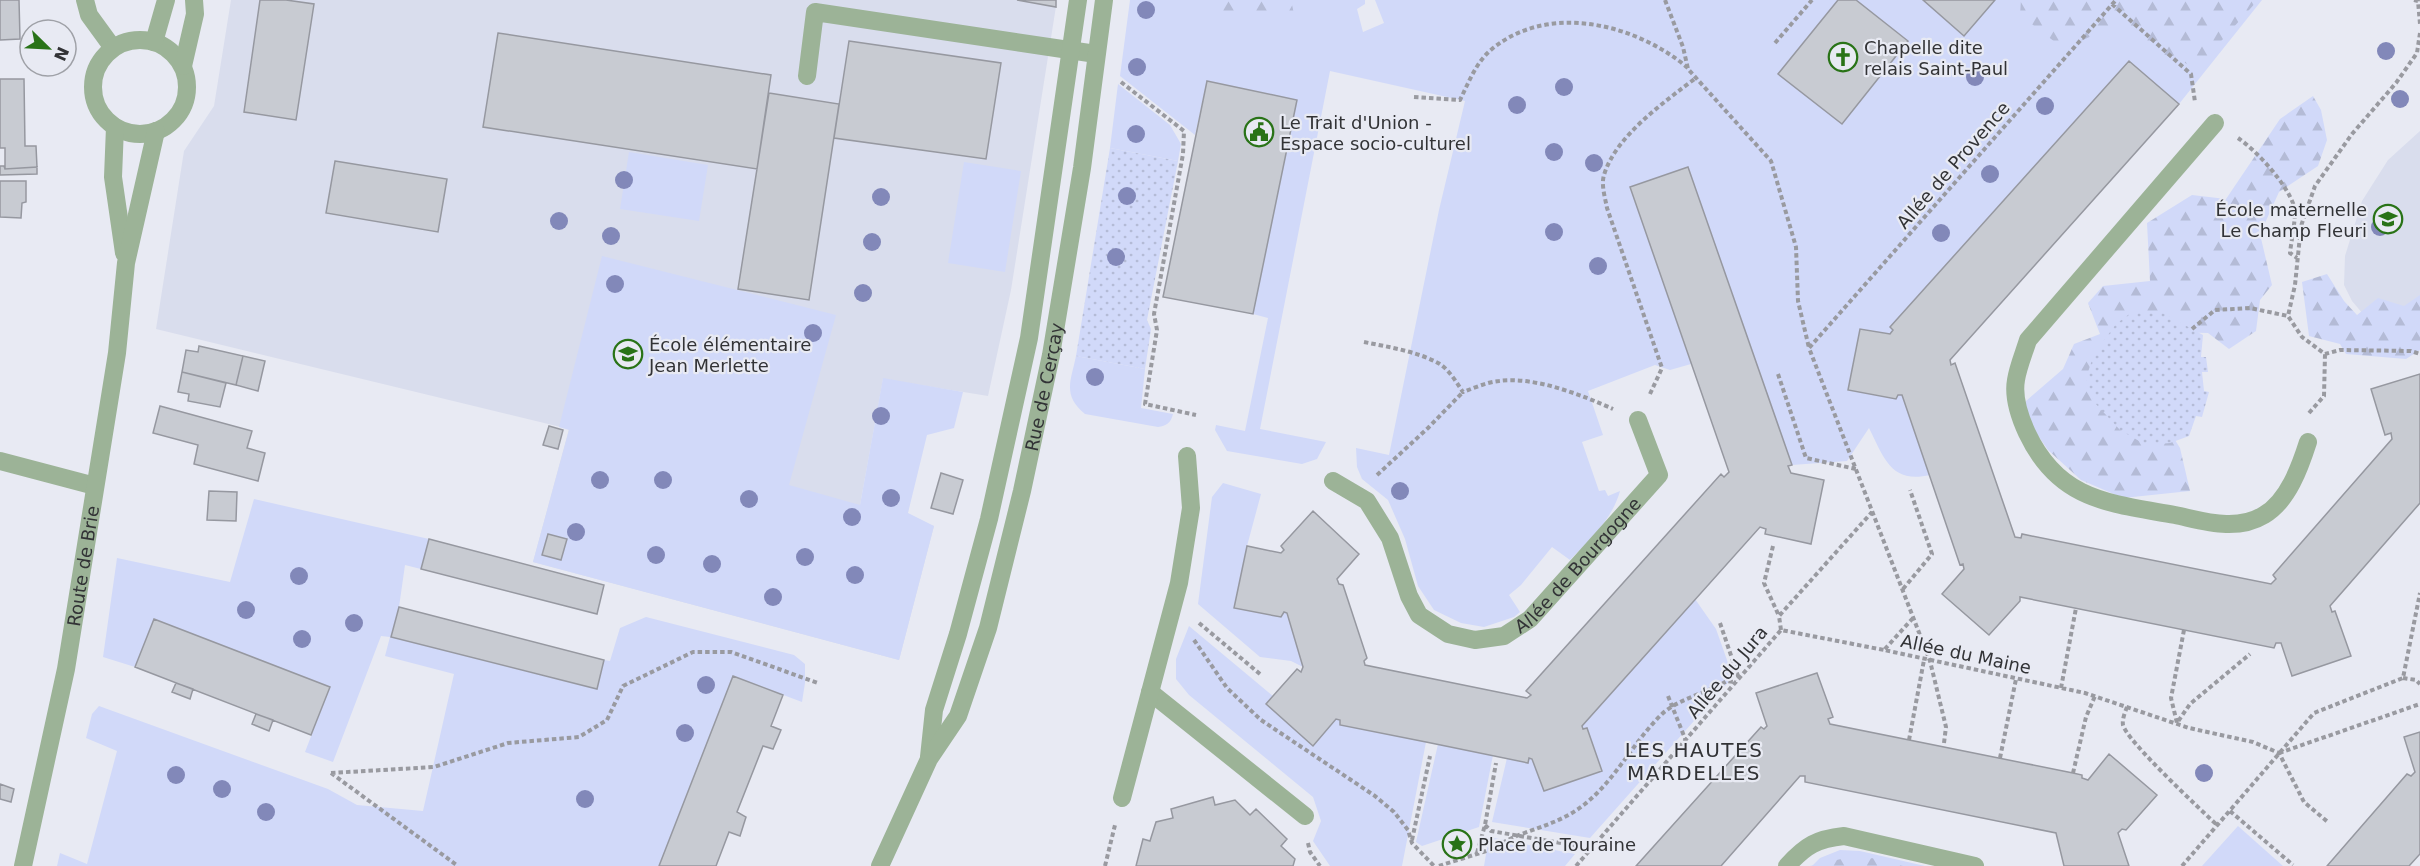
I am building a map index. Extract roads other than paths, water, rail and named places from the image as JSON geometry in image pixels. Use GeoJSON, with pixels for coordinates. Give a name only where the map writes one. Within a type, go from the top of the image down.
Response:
{"type":"FeatureCollection","features":[{"type":"Feature","properties":{"kind":"street"},"geometry":{"type":"LineString","coordinates":[[85,0],[89,15],[113,48]]}},
{"type":"Feature","properties":{"kind":"street"},"geometry":{"type":"LineString","coordinates":[[154,42],[166,0]]}},
{"type":"Feature","properties":{"kind":"street"},"geometry":{"type":"LineString","coordinates":[[183,66],[195,14],[194,0]]}},
{"type":"Feature","properties":{"kind":"street","name":"Rue de Cerçay"},"geometry":{"type":"LineString","coordinates":[[929,759],[934,710],[958,634],[989,519],[1029,339],[1078,0]]}},
{"type":"Feature","properties":{"kind":"street","name":"Rue de Cerçay"},"geometry":{"type":"LineString","coordinates":[[880,866],[929,759],[958,716],[988,628],[1022,491],[1051,355],[1082,168],[1104,0]]}},
{"type":"Feature","properties":{"kind":"street"},"geometry":{"type":"LineString","coordinates":[[807,76],[815,12],[1096,54]]}},
{"type":"Feature","properties":{"kind":"street"},"geometry":{"type":"LineString","coordinates":[[129,41],[154,42],[172,53],[183,66],[187,81],[182,109],[174,120],[156,131],[140,134],[127,132],[104,117],[96,104],[93,88],[96,72],[102,59],[113,48],[129,41]]}},
{"type":"Feature","properties":{"kind":"street","name":"Route de Brie"},"geometry":{"type":"LineString","coordinates":[[115,126],[113,177],[126,262]]}},
{"type":"Feature","properties":{"kind":"street"},"geometry":{"type":"LineString","coordinates":[[2210,127],[2028,340],[2015,381],[2020,416],[2037,453],[2065,484],[2115,504],[2224,524],[2247,523],[2266,514],[2296,478],[2308,442]]}},
{"type":"Feature","properties":{"kind":"street","name":"Route de Brie"},"geometry":{"type":"LineString","coordinates":[[23,866],[66,669],[117,353],[126,262],[156,131]]}},
{"type":"Feature","properties":{"kind":"street","name":"Allée de Bourgogne"},"geometry":{"type":"LineString","coordinates":[[1333,481],[1367,501],[1390,538],[1409,596],[1419,615],[1448,634],[1475,640],[1504,636],[1530,619],[1659,475],[1638,420]]}},
{"type":"Feature","properties":{"kind":"street"},"geometry":{"type":"LineString","coordinates":[[1122,798],[1176,595],[1191,508],[1187,456]]}},
{"type":"Feature","properties":{"kind":"street"},"geometry":{"type":"LineString","coordinates":[[0,461],[95,486]]}},
{"type":"Feature","properties":{"kind":"street"},"geometry":{"type":"LineString","coordinates":[[1150,692],[1305,816]]}},
{"type":"Feature","properties":{"kind":"street"},"geometry":{"type":"LineString","coordinates":[[1787,866],[1802,850],[1822,838],[1844,836],[1975,866]]}},
{"type":"Feature","properties":{"kind":"place","name":"Chapelle dite relais Saint-Paul"},"geometry":{"type":"Point","coordinates":[1843,57]}},
{"type":"Feature","properties":{"kind":"place","name":"Le Trait d'Union - Espace socio-culturel"},"geometry":{"type":"Point","coordinates":[1259,132]}},
{"type":"Feature","properties":{"kind":"place","name":"École maternelle Le Champ Fleuri"},"geometry":{"type":"Point","coordinates":[2388,219]}},
{"type":"Feature","properties":{"kind":"place","name":"École élémentaire Jean Merlette"},"geometry":{"type":"Point","coordinates":[628,354]}},
{"type":"Feature","properties":{"kind":"place","name":"Place de Touraine"},"geometry":{"type":"Point","coordinates":[1457,844]}},
{"type":"Feature","properties":{"kind":"district","name":"LES HAUTES MARDELLES"},"geometry":{"type":"Point","coordinates":[1694,762]}}]}
